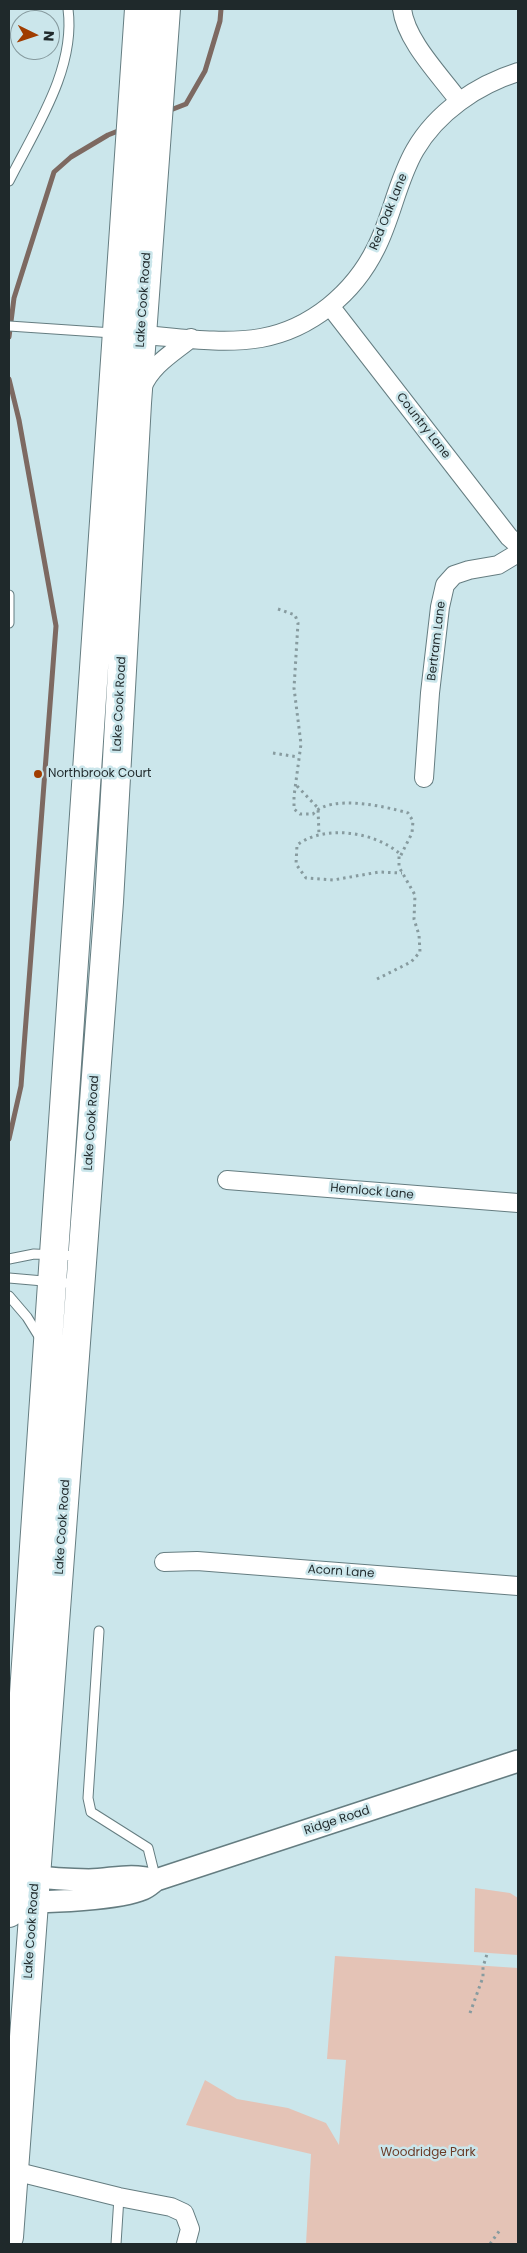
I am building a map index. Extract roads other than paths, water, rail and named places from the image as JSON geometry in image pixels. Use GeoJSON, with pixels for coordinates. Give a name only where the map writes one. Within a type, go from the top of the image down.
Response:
{"type":"FeatureCollection","features":[{"type":"Feature","properties":{"kind":"main road","name":"Lake Cook Road"},"geometry":{"type":"LineString","coordinates":[[9,2237],[14,2171],[17,1891],[47,1358],[139,9]]}},
{"type":"Feature","properties":{"kind":"main road","name":"Lake Cook Road"},"geometry":{"type":"LineString","coordinates":[[17,1891],[80,1284],[112,847],[137,403],[116,333],[157,128],[166,9]]}},
{"type":"Feature","properties":{"kind":"street"},"geometry":{"type":"LineString","coordinates":[[402,9],[406,26],[413,40],[459,101]]}},
{"type":"Feature","properties":{"kind":"street","name":"Red Oak Lane"},"geometry":{"type":"LineString","coordinates":[[116,333],[230,342],[263,337],[291,329],[311,319],[330,306],[357,280],[376,248],[415,150],[432,126],[459,101],[491,83],[518,72]]}},
{"type":"Feature","properties":{"kind":"street","name":"Country Lane"},"geometry":{"type":"LineString","coordinates":[[330,306],[509,537],[518,545]]}},
{"type":"Feature","properties":{"kind":"street"},"geometry":{"type":"LineString","coordinates":[[137,403],[150,373],[160,362],[191,338]]}},
{"type":"Feature","properties":{"kind":"street","name":"Bertram Lane"},"geometry":{"type":"LineString","coordinates":[[424,778],[430,693],[440,607],[445,585],[454,575],[469,570],[498,565],[518,553]]}},
{"type":"Feature","properties":{"kind":"street","name":"Hemlock Lane"},"geometry":{"type":"LineString","coordinates":[[227,1180],[518,1204]]}},
{"type":"Feature","properties":{"kind":"street","name":"Acorn Lane"},"geometry":{"type":"LineString","coordinates":[[164,1562],[197,1561],[518,1586]]}},
{"type":"Feature","properties":{"kind":"street","name":"Ridge Road"},"geometry":{"type":"LineString","coordinates":[[17,1891],[103,1897],[143,1890],[156,1880],[518,1761]]}},
{"type":"Feature","properties":{"kind":"street"},"geometry":{"type":"LineString","coordinates":[[14,2171],[119,2197],[171,2207],[184,2213],[190,2230],[186,2244]]}},
{"type":"Feature","properties":{"kind":"lane"},"geometry":{"type":"LineString","coordinates":[[9,181],[57,83],[69,42],[68,9]]}},
{"type":"Feature","properties":{"kind":"lane"},"geometry":{"type":"LineString","coordinates":[[9,326],[116,333]]}},
{"type":"Feature","properties":{"kind":"lane"},"geometry":{"type":"LineString","coordinates":[[9,595],[9,623]]}},
{"type":"Feature","properties":{"kind":"lane"},"geometry":{"type":"LineString","coordinates":[[9,1259],[34,1254],[82,1256]]}},
{"type":"Feature","properties":{"kind":"lane"},"geometry":{"type":"LineString","coordinates":[[9,1278],[80,1284]]}},
{"type":"Feature","properties":{"kind":"lane"},"geometry":{"type":"LineString","coordinates":[[9,1296],[37,1331],[47,1358]]}},
{"type":"Feature","properties":{"kind":"lane"},"geometry":{"type":"LineString","coordinates":[[99,1631],[88,1798],[91,1812],[148,1848],[156,1880]]}},
{"type":"Feature","properties":{"kind":"lane"},"geometry":{"type":"LineString","coordinates":[[116,2244],[119,2197]]}},
{"type":"Feature","properties":{"kind":"waterway"},"geometry":{"type":"LineString","coordinates":[[168,111],[186,104],[205,71],[220,21],[221,9]]}},
{"type":"Feature","properties":{"kind":"waterway"},"geometry":{"type":"LineString","coordinates":[[9,337],[14,298],[54,172],[71,157],[108,135],[123,129]]}},
{"type":"Feature","properties":{"kind":"waterway"},"geometry":{"type":"LineString","coordinates":[[9,379],[19,420],[56,626],[21,1086],[9,1139]]}},
{"type":"Feature","properties":{"kind":"place","name":"Northbrook Court"},"geometry":{"type":"Point","coordinates":[38,774]}},
{"type":"Feature","properties":{"kind":"park label","name":"Woodridge Park"},"geometry":{"type":"Point","coordinates":[428,2153]}}]}
